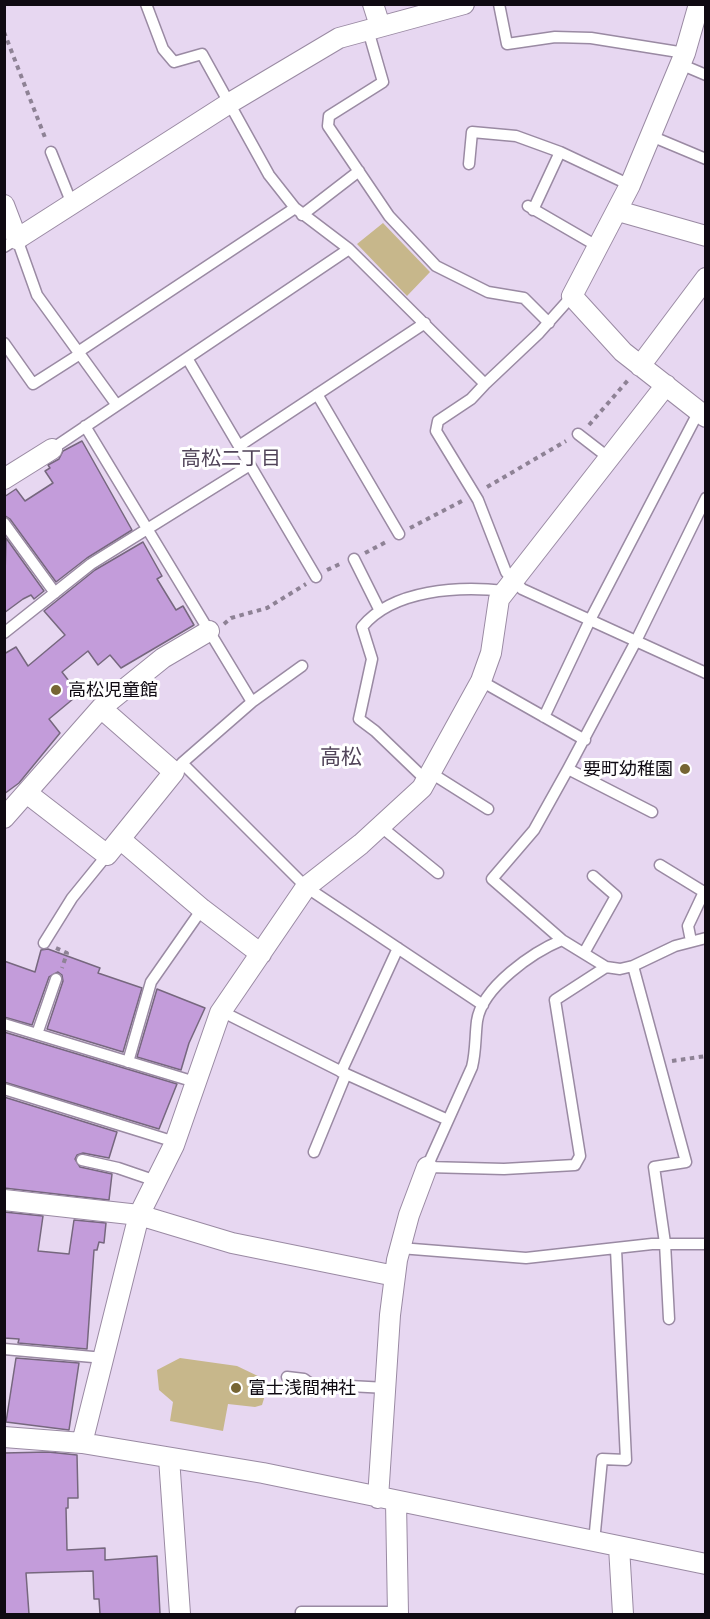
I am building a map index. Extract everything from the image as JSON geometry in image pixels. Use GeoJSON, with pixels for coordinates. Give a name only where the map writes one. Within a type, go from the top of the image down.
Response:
{"type":"FeatureCollection","features":[{"type":"Feature","properties":{"kind":"street"},"geometry":{"type":"LineString","coordinates":[[373,4],[374,28]]}},
{"type":"Feature","properties":{"kind":"street"},"geometry":{"type":"LineString","coordinates":[[4,205],[11,243],[228,104],[339,38],[464,4]]}},
{"type":"Feature","properties":{"kind":"street"},"geometry":{"type":"LineString","coordinates":[[699,4],[700,28],[682,58],[618,211],[597,246],[572,296],[622,352],[702,414]]}},
{"type":"Feature","properties":{"kind":"street"},"geometry":{"type":"LineString","coordinates":[[618,211],[705,236]]}},
{"type":"Feature","properties":{"kind":"street"},"geometry":{"type":"LineString","coordinates":[[640,366],[705,278]]}},
{"type":"Feature","properties":{"kind":"street"},"geometry":{"type":"LineString","coordinates":[[82,1443],[139,1215],[175,1142],[221,1011],[306,886],[380,826],[429,777],[481,681],[491,653],[499,599],[666,385]]}},
{"type":"Feature","properties":{"kind":"street"},"geometry":{"type":"LineString","coordinates":[[4,479],[52,449]]}},
{"type":"Feature","properties":{"kind":"street"},"geometry":{"type":"LineString","coordinates":[[5,817],[28,794],[100,708],[163,658],[208,631]]}},
{"type":"Feature","properties":{"kind":"street"},"geometry":{"type":"LineString","coordinates":[[28,794],[107,855],[178,768],[100,708]]}},
{"type":"Feature","properties":{"kind":"street"},"geometry":{"type":"LineString","coordinates":[[120,839],[202,909],[261,954]]}},
{"type":"Feature","properties":{"kind":"street"},"geometry":{"type":"LineString","coordinates":[[398,1613],[387,1500],[387,1388],[395,1276],[400,1248],[409,1215],[427,1167]]}},
{"type":"Feature","properties":{"kind":"street"},"geometry":{"type":"LineString","coordinates":[[4,1200],[139,1215],[232,1243],[395,1276]]}},
{"type":"Feature","properties":{"kind":"street"},"geometry":{"type":"LineString","coordinates":[[4,1437],[82,1443],[263,1473],[705,1564]]}},
{"type":"Feature","properties":{"kind":"street"},"geometry":{"type":"LineString","coordinates":[[169,1458],[180,1614]]}},
{"type":"Feature","properties":{"kind":"street"},"geometry":{"type":"LineString","coordinates":[[619,1546],[623,1614]]}},
{"type":"Feature","properties":{"kind":"lane"},"geometry":{"type":"LineString","coordinates":[[146,4],[163,49],[174,62],[202,54],[269,175],[298,212],[349,249],[485,384]]}},
{"type":"Feature","properties":{"kind":"lane"},"geometry":{"type":"LineString","coordinates":[[499,4],[507,44],[555,37],[591,38],[682,58],[705,75]]}},
{"type":"Feature","properties":{"kind":"lane"},"geometry":{"type":"LineString","coordinates":[[374,28],[383,82],[329,116],[328,126],[388,216],[436,266],[488,292],[524,297],[549,323]]}},
{"type":"Feature","properties":{"kind":"lane"},"geometry":{"type":"LineString","coordinates":[[469,164],[472,132],[516,136],[560,152],[630,185]]}},
{"type":"Feature","properties":{"kind":"lane"},"geometry":{"type":"LineString","coordinates":[[651,136],[705,159]]}},
{"type":"Feature","properties":{"kind":"lane"},"geometry":{"type":"LineString","coordinates":[[51,152],[72,204]]}},
{"type":"Feature","properties":{"kind":"lane"},"geometry":{"type":"LineString","coordinates":[[560,152],[531,208],[597,246]]}},
{"type":"Feature","properties":{"kind":"lane"},"geometry":{"type":"LineString","coordinates":[[5,346],[33,384],[359,171]]}},
{"type":"Feature","properties":{"kind":"lane"},"geometry":{"type":"LineString","coordinates":[[11,243],[37,295],[116,405]]}},
{"type":"Feature","properties":{"kind":"lane"},"geometry":{"type":"LineString","coordinates":[[52,449],[349,249]]}},
{"type":"Feature","properties":{"kind":"lane"},"geometry":{"type":"LineString","coordinates":[[509,585],[478,500],[436,431],[438,421],[471,399],[549,323],[572,296]]}},
{"type":"Feature","properties":{"kind":"lane"},"geometry":{"type":"LineString","coordinates":[[239,446],[425,323]]}},
{"type":"Feature","properties":{"kind":"lane"},"geometry":{"type":"LineString","coordinates":[[187,358],[316,577]]}},
{"type":"Feature","properties":{"kind":"lane"},"geometry":{"type":"LineString","coordinates":[[317,394],[399,534]]}},
{"type":"Feature","properties":{"kind":"lane"},"geometry":{"type":"LineString","coordinates":[[544,717],[590,620],[702,414]]}},
{"type":"Feature","properties":{"kind":"lane"},"geometry":{"type":"LineString","coordinates":[[85,426],[252,702]]}},
{"type":"Feature","properties":{"kind":"lane"},"geometry":{"type":"LineString","coordinates":[[578,434],[609,458]]}},
{"type":"Feature","properties":{"kind":"lane"},"geometry":{"type":"LineString","coordinates":[[4,633],[91,564],[250,465]]}},
{"type":"Feature","properties":{"kind":"lane"},"geometry":{"type":"LineString","coordinates":[[705,498],[585,740],[534,830],[492,879],[562,939],[606,967],[620,969],[633,966],[692,941],[705,938]]}},
{"type":"Feature","properties":{"kind":"lane"},"geometry":{"type":"LineString","coordinates":[[4,523],[55,594]]}},
{"type":"Feature","properties":{"kind":"lane"},"geometry":{"type":"LineString","coordinates":[[354,559],[380,611]]}},
{"type":"Feature","properties":{"kind":"lane"},"geometry":{"type":"LineString","coordinates":[[488,809],[429,777],[359,719],[372,659],[362,627],[371,616],[416,595],[509,585],[705,673]]}},
{"type":"Feature","properties":{"kind":"lane"},"geometry":{"type":"LineString","coordinates":[[302,666],[252,702],[178,768],[306,886],[483,1005]]}},
{"type":"Feature","properties":{"kind":"lane"},"geometry":{"type":"LineString","coordinates":[[481,681],[585,740]]}},
{"type":"Feature","properties":{"kind":"lane"},"geometry":{"type":"LineString","coordinates":[[568,769],[652,812]]}},
{"type":"Feature","properties":{"kind":"lane"},"geometry":{"type":"LineString","coordinates":[[380,826],[438,873]]}},
{"type":"Feature","properties":{"kind":"lane"},"geometry":{"type":"LineString","coordinates":[[44,943],[72,898],[107,855]]}},
{"type":"Feature","properties":{"kind":"lane"},"geometry":{"type":"LineString","coordinates":[[660,865],[704,892],[688,926],[692,941]]}},
{"type":"Feature","properties":{"kind":"lane"},"geometry":{"type":"LineString","coordinates":[[584,953],[616,896],[593,876]]}},
{"type":"Feature","properties":{"kind":"lane"},"geometry":{"type":"LineString","coordinates":[[128,1062],[151,982],[202,909]]}},
{"type":"Feature","properties":{"kind":"lane"},"geometry":{"type":"LineString","coordinates":[[562,939],[538,950],[519,964],[483,1005],[477,1019],[477,1049],[472,1066],[427,1167],[504,1170],[575,1165],[580,1155],[555,1000],[606,967]]}},
{"type":"Feature","properties":{"kind":"lane"},"geometry":{"type":"LineString","coordinates":[[314,1152],[343,1073],[399,948]]}},
{"type":"Feature","properties":{"kind":"lane"},"geometry":{"type":"LineString","coordinates":[[633,966],[686,1162],[654,1167],[665,1243],[669,1319]]}},
{"type":"Feature","properties":{"kind":"lane"},"geometry":{"type":"LineString","coordinates":[[37,1034],[56,979]]}},
{"type":"Feature","properties":{"kind":"lane"},"geometry":{"type":"LineString","coordinates":[[221,1011],[343,1073],[448,1120]]}},
{"type":"Feature","properties":{"kind":"lane"},"geometry":{"type":"LineString","coordinates":[[4,1024],[195,1082]]}},
{"type":"Feature","properties":{"kind":"lane"},"geometry":{"type":"LineString","coordinates":[[4,1089],[175,1142]]}},
{"type":"Feature","properties":{"kind":"lane"},"geometry":{"type":"LineString","coordinates":[[82,1160],[118,1168],[156,1181]]}},
{"type":"Feature","properties":{"kind":"lane"},"geometry":{"type":"LineString","coordinates":[[400,1248],[526,1258],[665,1243],[705,1244]]}},
{"type":"Feature","properties":{"kind":"lane"},"geometry":{"type":"LineString","coordinates":[[594,1542],[602,1459],[626,1460],[616,1249]]}},
{"type":"Feature","properties":{"kind":"lane"},"geometry":{"type":"LineString","coordinates":[[4,1349],[104,1358]]}},
{"type":"Feature","properties":{"kind":"lane"},"geometry":{"type":"LineString","coordinates":[[287,1377],[304,1379],[311,1384],[387,1388]]}},
{"type":"Feature","properties":{"kind":"lane"},"geometry":{"type":"LineString","coordinates":[[301,1614],[301,1612],[398,1613]]}},
{"type":"Feature","properties":{"kind":"path"},"geometry":{"type":"LineString","coordinates":[[4,32],[51,152]]}},
{"type":"Feature","properties":{"kind":"path"},"geometry":{"type":"LineString","coordinates":[[44,943],[67,953],[56,979]]}},
{"type":"Feature","properties":{"kind":"path"},"geometry":{"type":"LineString","coordinates":[[659,1063],[705,1056]]}},
{"type":"Feature","properties":{"kind":"shaded area"},"geometry":{"type":"Polygon","coordinates":[[[383,223],[430,272],[407,296],[357,244],[383,223]]]}},
{"type":"Feature","properties":{"kind":"shaded area"},"geometry":{"type":"Polygon","coordinates":[[[180,1358],[237,1366],[262,1378],[267,1389],[262,1405],[255,1407],[228,1404],[223,1431],[170,1421],[173,1402],[159,1390],[157,1370],[180,1358]]]}},
{"type":"Feature","properties":{"kind":"building"},"geometry":{"type":"Polygon","coordinates":[[[82,441],[132,530],[87,558],[56,582],[10,519],[4,515],[4,497],[16,489],[25,501],[53,483],[45,471],[50,468],[48,465],[59,459],[63,451],[82,441]]]}},
{"type":"Feature","properties":{"kind":"building"},"geometry":{"type":"Polygon","coordinates":[[[6,538],[44,591],[34,599],[31,595],[23,599],[4,613],[6,538]]]}},
{"type":"Feature","properties":{"kind":"building"},"geometry":{"type":"Polygon","coordinates":[[[143,542],[162,576],[157,579],[176,610],[183,606],[194,625],[121,668],[110,655],[98,665],[88,651],[62,672],[79,694],[49,719],[60,733],[19,783],[4,794],[4,654],[16,647],[28,666],[65,635],[44,611],[95,570],[143,542]]]}},
{"type":"Feature","properties":{"kind":"building"},"geometry":{"type":"Polygon","coordinates":[[[48,949],[100,968],[98,973],[142,988],[123,1052],[47,1029],[63,981],[62,975],[58,972],[49,977],[32,1025],[4,1017],[4,961],[35,972],[41,950],[48,949]]]}},
{"type":"Feature","properties":{"kind":"building"},"geometry":{"type":"Polygon","coordinates":[[[157,989],[205,1008],[189,1043],[181,1070],[137,1057],[157,989]]]}},
{"type":"Feature","properties":{"kind":"building"},"geometry":{"type":"Polygon","coordinates":[[[4,1032],[177,1084],[159,1129],[4,1082],[4,1032]]]}},
{"type":"Feature","properties":{"kind":"building"},"geometry":{"type":"Polygon","coordinates":[[[4,1097],[117,1132],[109,1158],[83,1153],[77,1155],[75,1159],[80,1167],[112,1174],[109,1200],[4,1188],[4,1097]]]}},
{"type":"Feature","properties":{"kind":"building"},"geometry":{"type":"Polygon","coordinates":[[[4,1212],[43,1216],[38,1251],[69,1254],[74,1220],[106,1223],[104,1243],[99,1242],[97,1250],[94,1250],[87,1349],[18,1343],[19,1339],[4,1338],[4,1212]]]}},
{"type":"Feature","properties":{"kind":"building"},"geometry":{"type":"Polygon","coordinates":[[[16,1358],[79,1363],[69,1430],[6,1422],[16,1358]]]}},
{"type":"Feature","properties":{"kind":"building"},"geometry":{"type":"Polygon","coordinates":[[[48,1452],[77,1455],[78,1498],[68,1498],[68,1508],[66,1508],[67,1550],[105,1548],[105,1560],[157,1556],[160,1614],[100,1614],[99,1599],[94,1599],[93,1571],[26,1573],[29,1614],[4,1614],[4,1453],[48,1452]]]}},
{"type":"Feature","properties":{"kind":"place","name":"高松児童館"},"geometry":{"type":"Point","coordinates":[56,690]}},
{"type":"Feature","properties":{"kind":"place","name":"要町幼稚園"},"geometry":{"type":"Point","coordinates":[685,769]}},
{"type":"Feature","properties":{"kind":"place","name":"富士浅間神社"},"geometry":{"type":"Point","coordinates":[236,1388]}},
{"type":"Feature","properties":{"kind":"district","name":"高松二丁目"},"geometry":{"type":"Point","coordinates":[231,458]}},
{"type":"Feature","properties":{"kind":"district","name":"高松"},"geometry":{"type":"Point","coordinates":[341,757]}}]}
